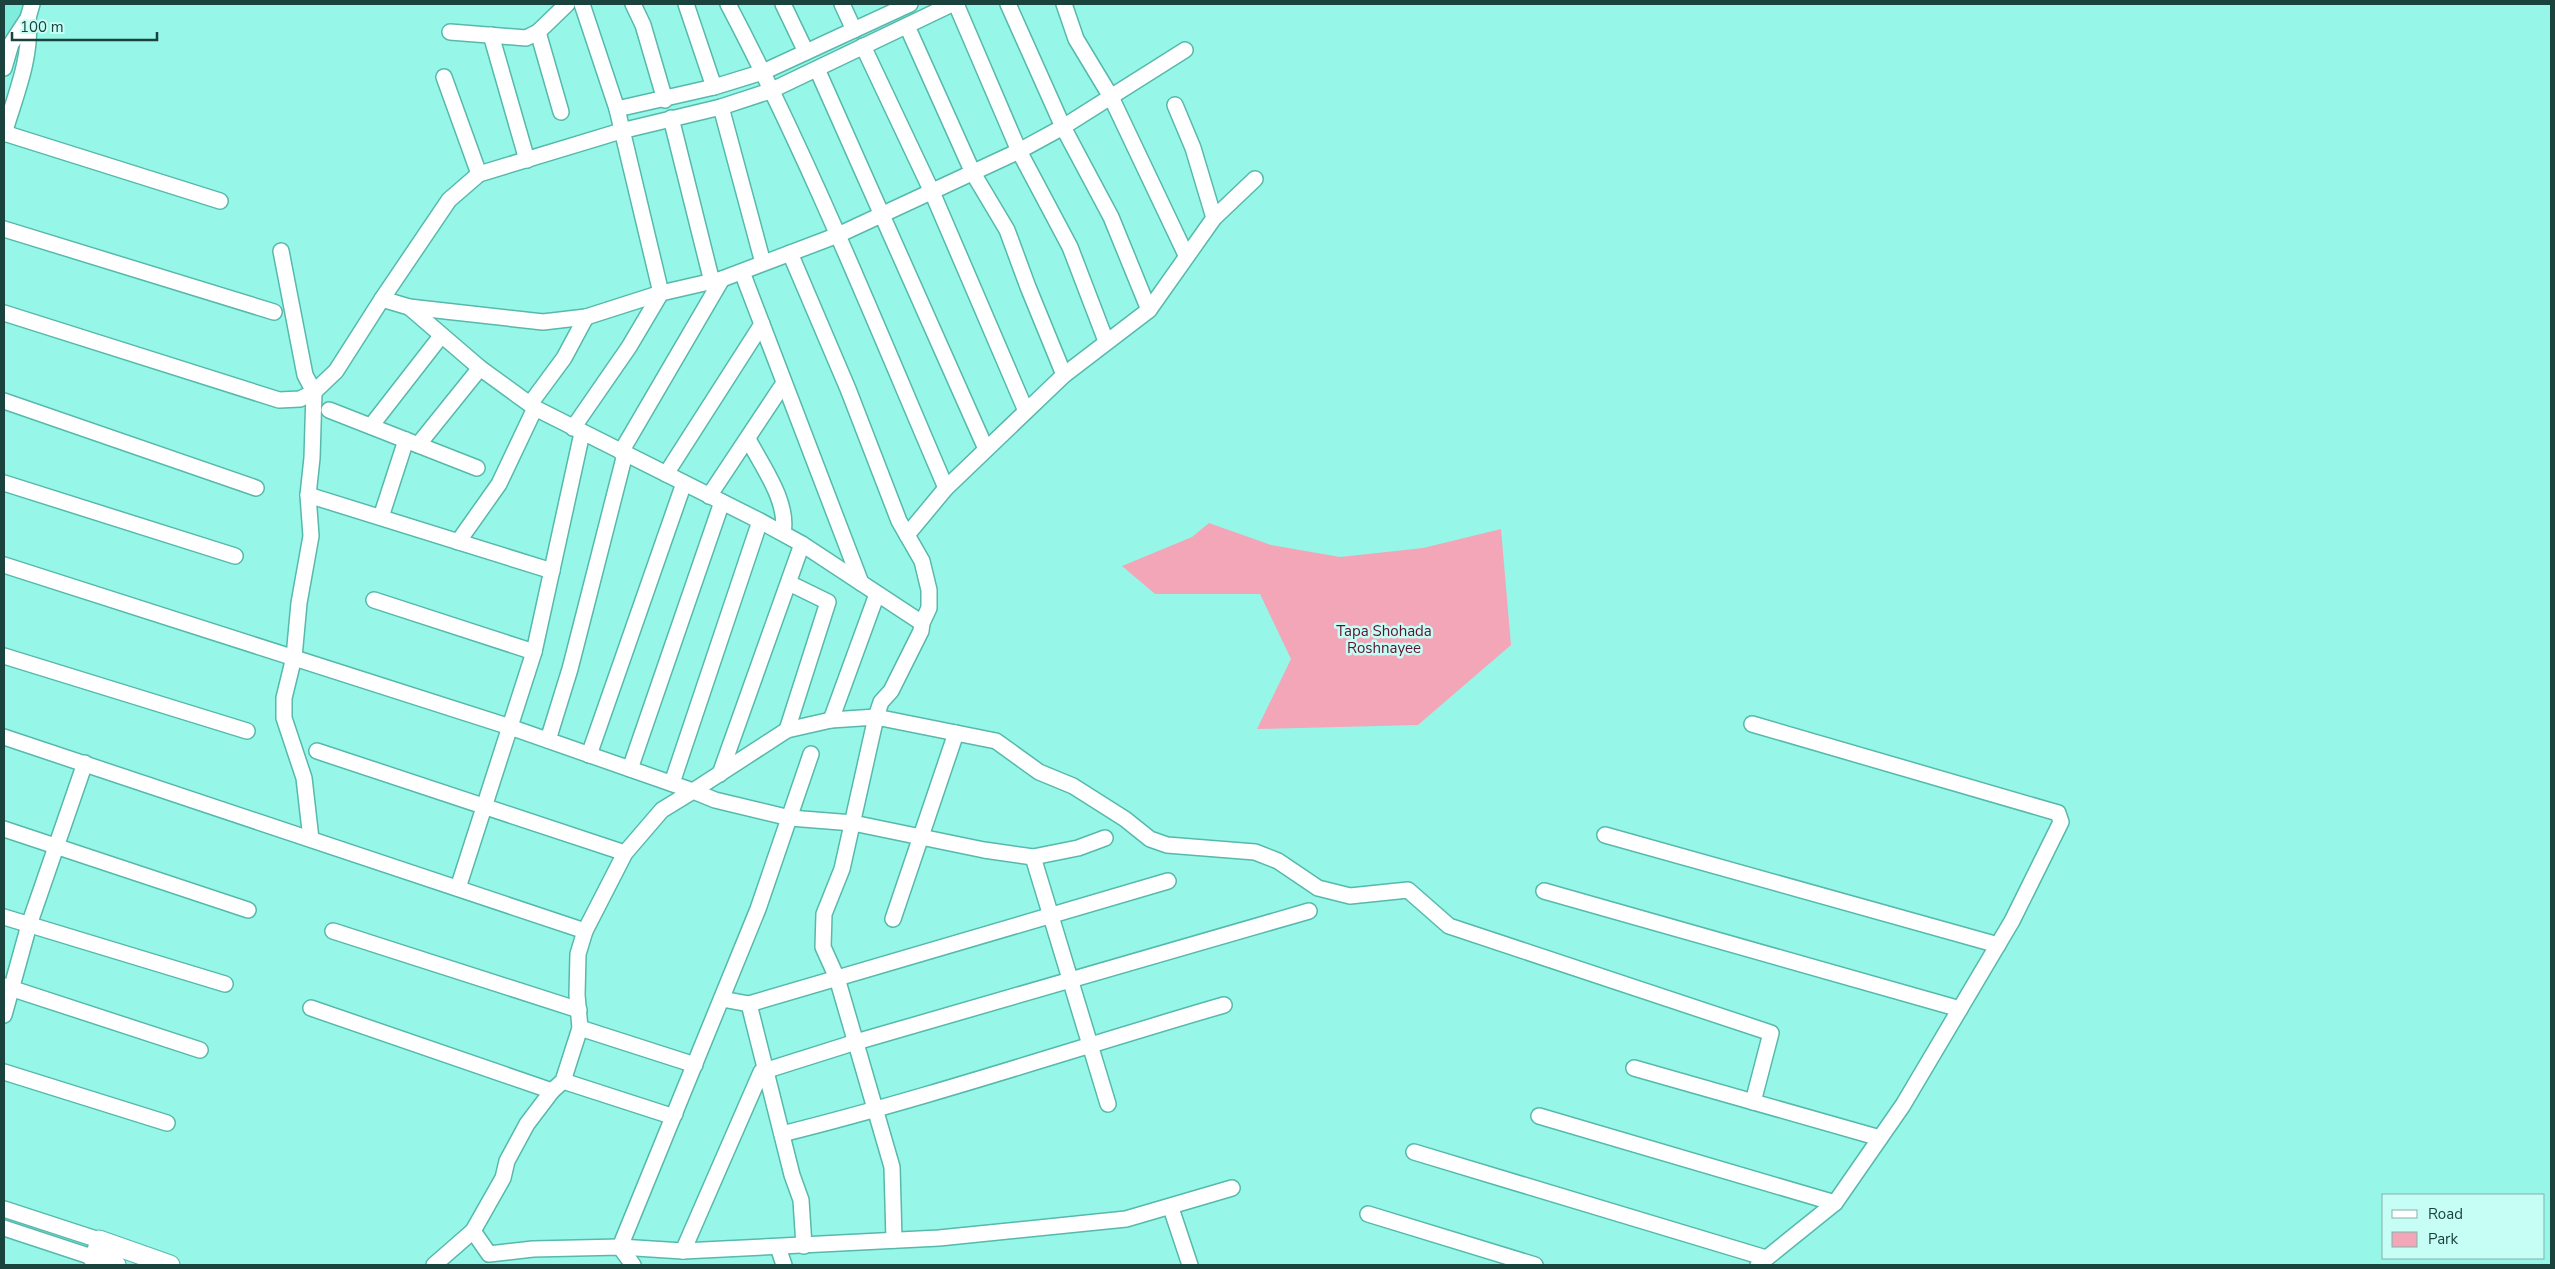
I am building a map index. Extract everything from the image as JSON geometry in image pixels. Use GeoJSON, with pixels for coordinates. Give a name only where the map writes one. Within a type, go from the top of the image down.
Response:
{"type":"FeatureCollection","features":[{"type":"Feature","properties":{"kind":"main road"},"geometry":{"type":"LineString","coordinates":[[95,1248],[116,1265]]}},
{"type":"Feature","properties":{"kind":"main road"},"geometry":{"type":"LineString","coordinates":[[95,1248],[170,1265]]}},
{"type":"Feature","properties":{"kind":"street"},"geometry":{"type":"LineString","coordinates":[[450,32],[526,38],[538,32],[567,4]]}},
{"type":"Feature","properties":{"kind":"street"},"geometry":{"type":"LineString","coordinates":[[458,888],[534,652],[552,571],[577,430],[661,293],[617,109],[582,4]]}},
{"type":"Feature","properties":{"kind":"street"},"geometry":{"type":"LineString","coordinates":[[632,4],[643,25],[665,100]]}},
{"type":"Feature","properties":{"kind":"street"},"geometry":{"type":"LineString","coordinates":[[686,4],[714,87]]}},
{"type":"Feature","properties":{"kind":"street"},"geometry":{"type":"LineString","coordinates":[[728,4],[763,72],[838,235],[946,488]]}},
{"type":"Feature","properties":{"kind":"street"},"geometry":{"type":"LineString","coordinates":[[783,4],[806,52]]}},
{"type":"Feature","properties":{"kind":"street"},"geometry":{"type":"LineString","coordinates":[[842,4],[854,30]]}},
{"type":"Feature","properties":{"kind":"street"},"geometry":{"type":"LineString","coordinates":[[4,313],[279,400],[300,400],[314,392],[336,371],[449,200],[479,174],[621,131],[721,107],[770,90],[954,4],[1019,150],[1070,247],[1106,341]]}},
{"type":"Feature","properties":{"kind":"street"},"geometry":{"type":"LineString","coordinates":[[1008,4],[1064,127],[1111,217],[1149,310]]}},
{"type":"Feature","properties":{"kind":"street"},"geometry":{"type":"LineString","coordinates":[[1064,4],[1076,39],[1111,98],[1186,256]]}},
{"type":"Feature","properties":{"kind":"street"},"geometry":{"type":"LineString","coordinates":[[617,109],[665,100],[763,72],[905,5]]}},
{"type":"Feature","properties":{"kind":"street"},"geometry":{"type":"LineString","coordinates":[[4,68],[11,44],[30,11]]}},
{"type":"Feature","properties":{"kind":"street"},"geometry":{"type":"LineString","coordinates":[[30,11],[27,58],[4,133],[220,200]]}},
{"type":"Feature","properties":{"kind":"street"},"geometry":{"type":"LineString","coordinates":[[907,26],[973,173],[1007,230],[1064,375]]}},
{"type":"Feature","properties":{"kind":"street"},"geometry":{"type":"LineString","coordinates":[[538,32],[561,112]]}},
{"type":"Feature","properties":{"kind":"street"},"geometry":{"type":"LineString","coordinates":[[491,35],[527,160]]}},
{"type":"Feature","properties":{"kind":"street"},"geometry":{"type":"LineString","coordinates":[[863,46],[932,192],[1026,411]]}},
{"type":"Feature","properties":{"kind":"street"},"geometry":{"type":"LineString","coordinates":[[382,299],[409,307],[543,322],[586,317],[661,293],[717,280],[838,235],[973,173],[1064,127],[1185,50]]}},
{"type":"Feature","properties":{"kind":"street"},"geometry":{"type":"LineString","coordinates":[[817,68],[986,449]]}},
{"type":"Feature","properties":{"kind":"street"},"geometry":{"type":"LineString","coordinates":[[444,77],[479,174]]}},
{"type":"Feature","properties":{"kind":"street"},"geometry":{"type":"LineString","coordinates":[[1175,105],[1192,148],[1214,218]]}},
{"type":"Feature","properties":{"kind":"street"},"geometry":{"type":"LineString","coordinates":[[721,107],[763,263]]}},
{"type":"Feature","properties":{"kind":"street"},"geometry":{"type":"LineString","coordinates":[[548,740],[570,669],[623,453],[717,280],[671,118]]}},
{"type":"Feature","properties":{"kind":"street"},"geometry":{"type":"LineString","coordinates":[[907,535],[946,488],[1064,375],[1149,310],[1214,218],[1255,179]]}},
{"type":"Feature","properties":{"kind":"street"},"geometry":{"type":"LineString","coordinates":[[4,229],[274,312]]}},
{"type":"Feature","properties":{"kind":"street"},"geometry":{"type":"LineString","coordinates":[[281,251],[305,375],[314,392],[312,458],[308,495],[311,536],[299,603],[300,659],[284,698],[284,718],[304,778],[311,839]]}},
{"type":"Feature","properties":{"kind":"street"},"geometry":{"type":"LineString","coordinates":[[790,252],[848,390],[899,521],[922,561],[929,590],[928,608],[921,631],[892,691],[882,702],[876,717],[842,869],[824,914],[824,947],[837,978],[874,1112],[892,1167],[894,1240]]}},
{"type":"Feature","properties":{"kind":"street"},"geometry":{"type":"LineString","coordinates":[[742,272],[861,583]]}},
{"type":"Feature","properties":{"kind":"street"},"geometry":{"type":"LineString","coordinates":[[409,307],[480,368],[532,406],[802,544],[922,623]]}},
{"type":"Feature","properties":{"kind":"street"},"geometry":{"type":"LineString","coordinates":[[458,542],[499,484],[532,406],[564,358],[586,317]]}},
{"type":"Feature","properties":{"kind":"street"},"geometry":{"type":"LineString","coordinates":[[666,474],[762,324]]}},
{"type":"Feature","properties":{"kind":"street"},"geometry":{"type":"LineString","coordinates":[[371,426],[442,336]]}},
{"type":"Feature","properties":{"kind":"street"},"geometry":{"type":"LineString","coordinates":[[381,517],[412,443],[480,368]]}},
{"type":"Feature","properties":{"kind":"street"},"geometry":{"type":"LineString","coordinates":[[630,769],[716,499],[748,439],[784,384]]}},
{"type":"Feature","properties":{"kind":"street"},"geometry":{"type":"LineString","coordinates":[[4,401],[256,488]]}},
{"type":"Feature","properties":{"kind":"street"},"geometry":{"type":"LineString","coordinates":[[329,410],[477,468]]}},
{"type":"Feature","properties":{"kind":"street"},"geometry":{"type":"LineString","coordinates":[[748,439],[777,494],[785,521],[782,533]]}},
{"type":"Feature","properties":{"kind":"street"},"geometry":{"type":"LineString","coordinates":[[4,483],[235,556]]}},
{"type":"Feature","properties":{"kind":"street"},"geometry":{"type":"LineString","coordinates":[[589,755],[684,483]]}},
{"type":"Feature","properties":{"kind":"street"},"geometry":{"type":"LineString","coordinates":[[308,495],[552,571]]}},
{"type":"Feature","properties":{"kind":"street"},"geometry":{"type":"LineString","coordinates":[[672,784],[760,521]]}},
{"type":"Feature","properties":{"kind":"street"},"geometry":{"type":"LineString","coordinates":[[720,774],[802,544]]}},
{"type":"Feature","properties":{"kind":"street"},"geometry":{"type":"LineString","coordinates":[[4,565],[510,727],[715,800],[790,818],[853,823],[984,850],[1033,857],[1078,848],[1105,838]]}},
{"type":"Feature","properties":{"kind":"street"},"geometry":{"type":"LineString","coordinates":[[787,730],[828,602],[789,583]]}},
{"type":"Feature","properties":{"kind":"street"},"geometry":{"type":"LineString","coordinates":[[830,720],[877,594]]}},
{"type":"Feature","properties":{"kind":"street"},"geometry":{"type":"LineString","coordinates":[[374,600],[534,652]]}},
{"type":"Feature","properties":{"kind":"street"},"geometry":{"type":"LineString","coordinates":[[4,656],[247,731]]}},
{"type":"Feature","properties":{"kind":"street"},"geometry":{"type":"LineString","coordinates":[[438,1264],[473,1231],[502,1178],[507,1161],[526,1124],[558,1086],[580,1028],[578,954],[585,931],[625,853],[662,810],[787,730],[830,720],[876,717],[996,740],[1039,772],[1073,786],[1125,819],[1150,839],[1166,845],[1255,852],[1278,861],[1318,888],[1350,896],[1408,890],[1449,926],[1771,1033],[1752,1102]]}},
{"type":"Feature","properties":{"kind":"street"},"geometry":{"type":"LineString","coordinates":[[1414,1152],[1762,1262],[1835,1203],[1903,1105],[1998,945],[2061,822],[2058,813],[1752,724]]}},
{"type":"Feature","properties":{"kind":"street"},"geometry":{"type":"LineString","coordinates":[[893,918],[956,733]]}},
{"type":"Feature","properties":{"kind":"street"},"geometry":{"type":"LineString","coordinates":[[4,737],[585,931]]}},
{"type":"Feature","properties":{"kind":"street"},"geometry":{"type":"LineString","coordinates":[[317,751],[625,853]]}},
{"type":"Feature","properties":{"kind":"street"},"geometry":{"type":"LineString","coordinates":[[620,1247],[758,909],[811,754]]}},
{"type":"Feature","properties":{"kind":"street"},"geometry":{"type":"LineString","coordinates":[[4,1015],[8,987],[85,763]]}},
{"type":"Feature","properties":{"kind":"street"},"geometry":{"type":"LineString","coordinates":[[4,829],[248,910]]}},
{"type":"Feature","properties":{"kind":"street"},"geometry":{"type":"LineString","coordinates":[[1605,835],[1998,945]]}},
{"type":"Feature","properties":{"kind":"street"},"geometry":{"type":"LineString","coordinates":[[1033,857],[1072,980],[1108,1104]]}},
{"type":"Feature","properties":{"kind":"street"},"geometry":{"type":"LineString","coordinates":[[722,999],[749,1004],[1168,881]]}},
{"type":"Feature","properties":{"kind":"street"},"geometry":{"type":"LineString","coordinates":[[1544,891],[1960,1009]]}},
{"type":"Feature","properties":{"kind":"street"},"geometry":{"type":"LineString","coordinates":[[683,1251],[761,1072],[766,1069],[1309,910]]}},
{"type":"Feature","properties":{"kind":"street"},"geometry":{"type":"LineString","coordinates":[[4,917],[225,984]]}},
{"type":"Feature","properties":{"kind":"street"},"geometry":{"type":"LineString","coordinates":[[333,931],[579,1010]]}},
{"type":"Feature","properties":{"kind":"street"},"geometry":{"type":"LineString","coordinates":[[8,987],[200,1050]]}},
{"type":"Feature","properties":{"kind":"street"},"geometry":{"type":"LineString","coordinates":[[749,1004],[801,1200],[804,1246]]}},
{"type":"Feature","properties":{"kind":"street"},"geometry":{"type":"LineString","coordinates":[[782,1134],[874,1112],[1090,1044],[1224,1005]]}},
{"type":"Feature","properties":{"kind":"street"},"geometry":{"type":"LineString","coordinates":[[311,1008],[558,1086],[668,1115],[675,1114]]}},
{"type":"Feature","properties":{"kind":"street"},"geometry":{"type":"LineString","coordinates":[[580,1028],[695,1065]]}},
{"type":"Feature","properties":{"kind":"street"},"geometry":{"type":"LineString","coordinates":[[1634,1068],[1880,1138]]}},
{"type":"Feature","properties":{"kind":"street"},"geometry":{"type":"LineString","coordinates":[[4,1072],[167,1123]]}},
{"type":"Feature","properties":{"kind":"street"},"geometry":{"type":"LineString","coordinates":[[1539,1116],[1835,1203]]}},
{"type":"Feature","properties":{"kind":"street"},"geometry":{"type":"LineString","coordinates":[[473,1231],[489,1254],[533,1249],[620,1247],[683,1251],[804,1246],[939,1238],[1126,1220],[1171,1208],[1232,1188]]}},
{"type":"Feature","properties":{"kind":"street"},"geometry":{"type":"LineString","coordinates":[[1171,1208],[1190,1265]]}},
{"type":"Feature","properties":{"kind":"street"},"geometry":{"type":"LineString","coordinates":[[4,1209],[95,1248]]}},
{"type":"Feature","properties":{"kind":"street"},"geometry":{"type":"LineString","coordinates":[[1368,1214],[1535,1265]]}},
{"type":"Feature","properties":{"kind":"street"},"geometry":{"type":"LineString","coordinates":[[4,1228],[95,1248]]}},
{"type":"Feature","properties":{"kind":"street"},"geometry":{"type":"LineString","coordinates":[[620,1247],[633,1265]]}},
{"type":"Feature","properties":{"kind":"street"},"geometry":{"type":"LineString","coordinates":[[778,1247],[784,1265]]}},
{"type":"Feature","properties":{"kind":"shaded area"},"geometry":{"type":"Polygon","coordinates":[[[4,4],[25,4],[4,68],[4,4]]]}},
{"type":"Feature","properties":{"kind":"green space","name":"Tapa Shohada Roshnayee"},"geometry":{"type":"Polygon","coordinates":[[[1209,523],[1271,545],[1340,557],[1423,548],[1501,529],[1511,645],[1418,725],[1257,729],[1291,659],[1260,594],[1155,594],[1122,566],[1192,537],[1209,523]]]}}]}
